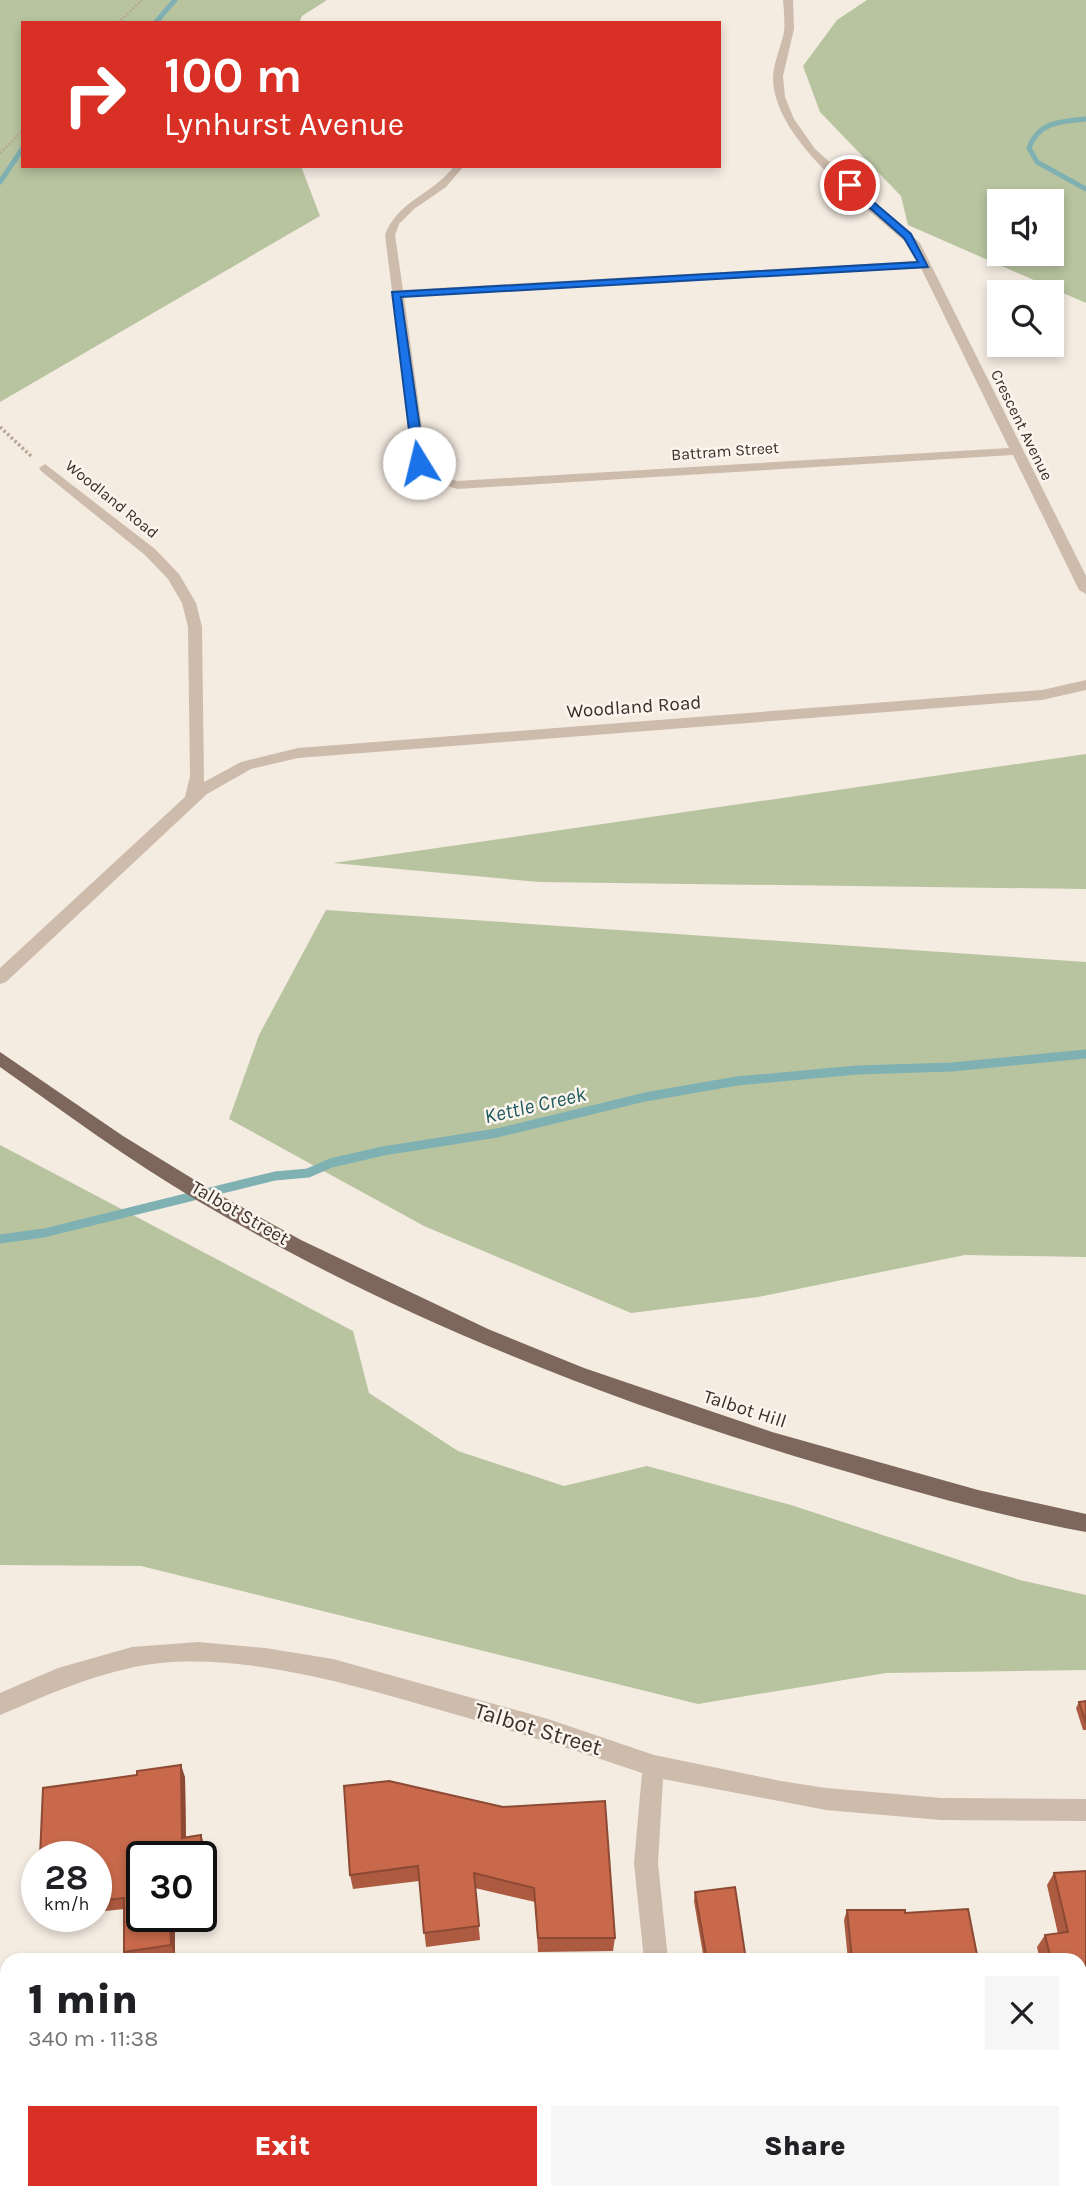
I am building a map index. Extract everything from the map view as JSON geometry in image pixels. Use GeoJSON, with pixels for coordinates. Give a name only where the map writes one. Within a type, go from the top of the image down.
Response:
{"type":"FeatureCollection","features":[{"type":"Feature","properties":{"kind":"main road","name":"Talbot Street"},"geometry":{"type":"LineString","coordinates":[[0,1058],[118,1141],[261,1226],[404,1298]]}},
{"type":"Feature","properties":{"kind":"main road","name":"Talbot Hill"},"geometry":{"type":"LineString","coordinates":[[404,1298],[629,1395],[814,1455],[959,1495],[1086,1523]]}},
{"type":"Feature","properties":{"kind":"street","name":"Crescent Avenue"},"geometry":{"type":"LineString","coordinates":[[789,0],[789,29],[778,76],[780,97],[789,119],[811,150],[908,236],[925,264],[1086,590]]}},
{"type":"Feature","properties":{"kind":"street"},"geometry":{"type":"LineString","coordinates":[[458,168],[446,185],[405,210],[394,222],[390,235],[396,295],[925,264]]}},
{"type":"Feature","properties":{"kind":"street","name":"Battram Street"},"geometry":{"type":"LineString","coordinates":[[396,295],[418,457],[423,470],[435,480],[469,484],[1017,451]]}},
{"type":"Feature","properties":{"kind":"street","name":"Woodland Road"},"geometry":{"type":"LineString","coordinates":[[45,468],[163,565],[189,603],[196,639],[198,776],[193,797]]}},
{"type":"Feature","properties":{"kind":"street","name":"Woodland Road"},"geometry":{"type":"LineString","coordinates":[[0,978],[193,797],[246,765],[298,753],[1042,695],[1086,685]]}},
{"type":"Feature","properties":{"kind":"street","name":"Talbot Street"},"geometry":{"type":"LineString","coordinates":[[0,1704],[58,1678],[132,1657],[198,1652],[265,1658],[347,1673],[548,1730],[654,1766],[826,1800],[941,1809],[1086,1811]]}},
{"type":"Feature","properties":{"kind":"street"},"geometry":{"type":"LineString","coordinates":[[654,1766],[644,1827],[646,1900],[655,1953]]}},
{"type":"Feature","properties":{"kind":"path"},"geometry":{"type":"LineString","coordinates":[[120,21],[142,0]]}},
{"type":"Feature","properties":{"kind":"path"},"geometry":{"type":"LineString","coordinates":[[0,153],[21,133]]}},
{"type":"Feature","properties":{"kind":"path"},"geometry":{"type":"LineString","coordinates":[[0,427],[45,468]]}},
{"type":"Feature","properties":{"kind":"green space"},"geometry":{"type":"Polygon","coordinates":[[[0,0],[327,0],[302,16],[300,21],[21,21],[21,168],[302,168],[320,216],[0,402],[0,0]]]}},
{"type":"Feature","properties":{"kind":"green space"},"geometry":{"type":"Polygon","coordinates":[[[867,0],[1086,0],[1086,303],[1064,293],[1064,280],[1034,280],[1002,266],[1064,266],[1064,189],[987,189],[987,260],[908,225],[901,196],[820,112],[803,66],[837,20],[867,0]]]}},
{"type":"Feature","properties":{"kind":"green space"},"geometry":{"type":"Polygon","coordinates":[[[1086,754],[1086,889],[539,882],[333,863],[1086,754]]]}},
{"type":"Feature","properties":{"kind":"green space"},"geometry":{"type":"Polygon","coordinates":[[[326,910],[1086,962],[1086,1257],[965,1255],[758,1297],[631,1313],[424,1226],[229,1119],[259,1035],[326,910]]]}},
{"type":"Feature","properties":{"kind":"green space"},"geometry":{"type":"Polygon","coordinates":[[[0,1145],[353,1331],[369,1393],[458,1451],[564,1486],[647,1466],[791,1505],[1020,1580],[1086,1595],[1086,1670],[886,1673],[698,1704],[141,1566],[0,1565],[0,1145]]]}},
{"type":"Feature","properties":{"kind":"building"},"geometry":{"type":"Polygon","coordinates":[[[1086,1701],[1086,1723],[1079,1702],[1086,1701]]]}},
{"type":"Feature","properties":{"kind":"building"},"geometry":{"type":"Polygon","coordinates":[[[181,1765],[182,1838],[201,1835],[201,1841],[126,1841],[126,1932],[171,1932],[171,1945],[124,1952],[124,1898],[112,1899],[112,1841],[41,1841],[43,1788],[137,1775],[137,1771],[181,1765]]]}},
{"type":"Feature","properties":{"kind":"building"},"geometry":{"type":"Polygon","coordinates":[[[389,1781],[503,1807],[605,1801],[615,1938],[538,1938],[534,1888],[474,1873],[479,1926],[424,1933],[418,1866],[350,1875],[344,1786],[389,1781]]]}},
{"type":"Feature","properties":{"kind":"building"},"geometry":{"type":"Polygon","coordinates":[[[1086,1871],[1086,1953],[1049,1953],[1045,1935],[1068,1932],[1054,1873],[1086,1871]]]}},
{"type":"Feature","properties":{"kind":"building"},"geometry":{"type":"Polygon","coordinates":[[[735,1887],[745,1953],[706,1953],[695,1892],[735,1887]]]}},
{"type":"Feature","properties":{"kind":"building"},"geometry":{"type":"Polygon","coordinates":[[[968,1909],[977,1953],[851,1953],[847,1910],[905,1910],[905,1913],[968,1909]]]}},
{"type":"Feature","properties":{"kind":"waterway"},"geometry":{"type":"LineString","coordinates":[[157,21],[175,0]]}},
{"type":"Feature","properties":{"kind":"waterway","name":"Kettle Creek"},"geometry":{"type":"LineString","coordinates":[[1086,119],[1052,124],[1038,133],[1029,148],[1037,162],[1086,189]]}},
{"type":"Feature","properties":{"kind":"waterway"},"geometry":{"type":"LineString","coordinates":[[0,182],[21,151]]}},
{"type":"Feature","properties":{"kind":"waterway","name":"Kettle Creek"},"geometry":{"type":"LineString","coordinates":[[0,1239],[44,1233],[275,1176],[308,1173],[331,1163],[383,1151],[497,1133],[645,1097],[737,1081],[857,1070],[952,1067],[1086,1054]]}},
{"type":"Feature","properties":{"kind":"route"},"geometry":{"type":"LineString","coordinates":[[419,463],[396,295],[925,264],[908,236],[850,185]]}}]}
